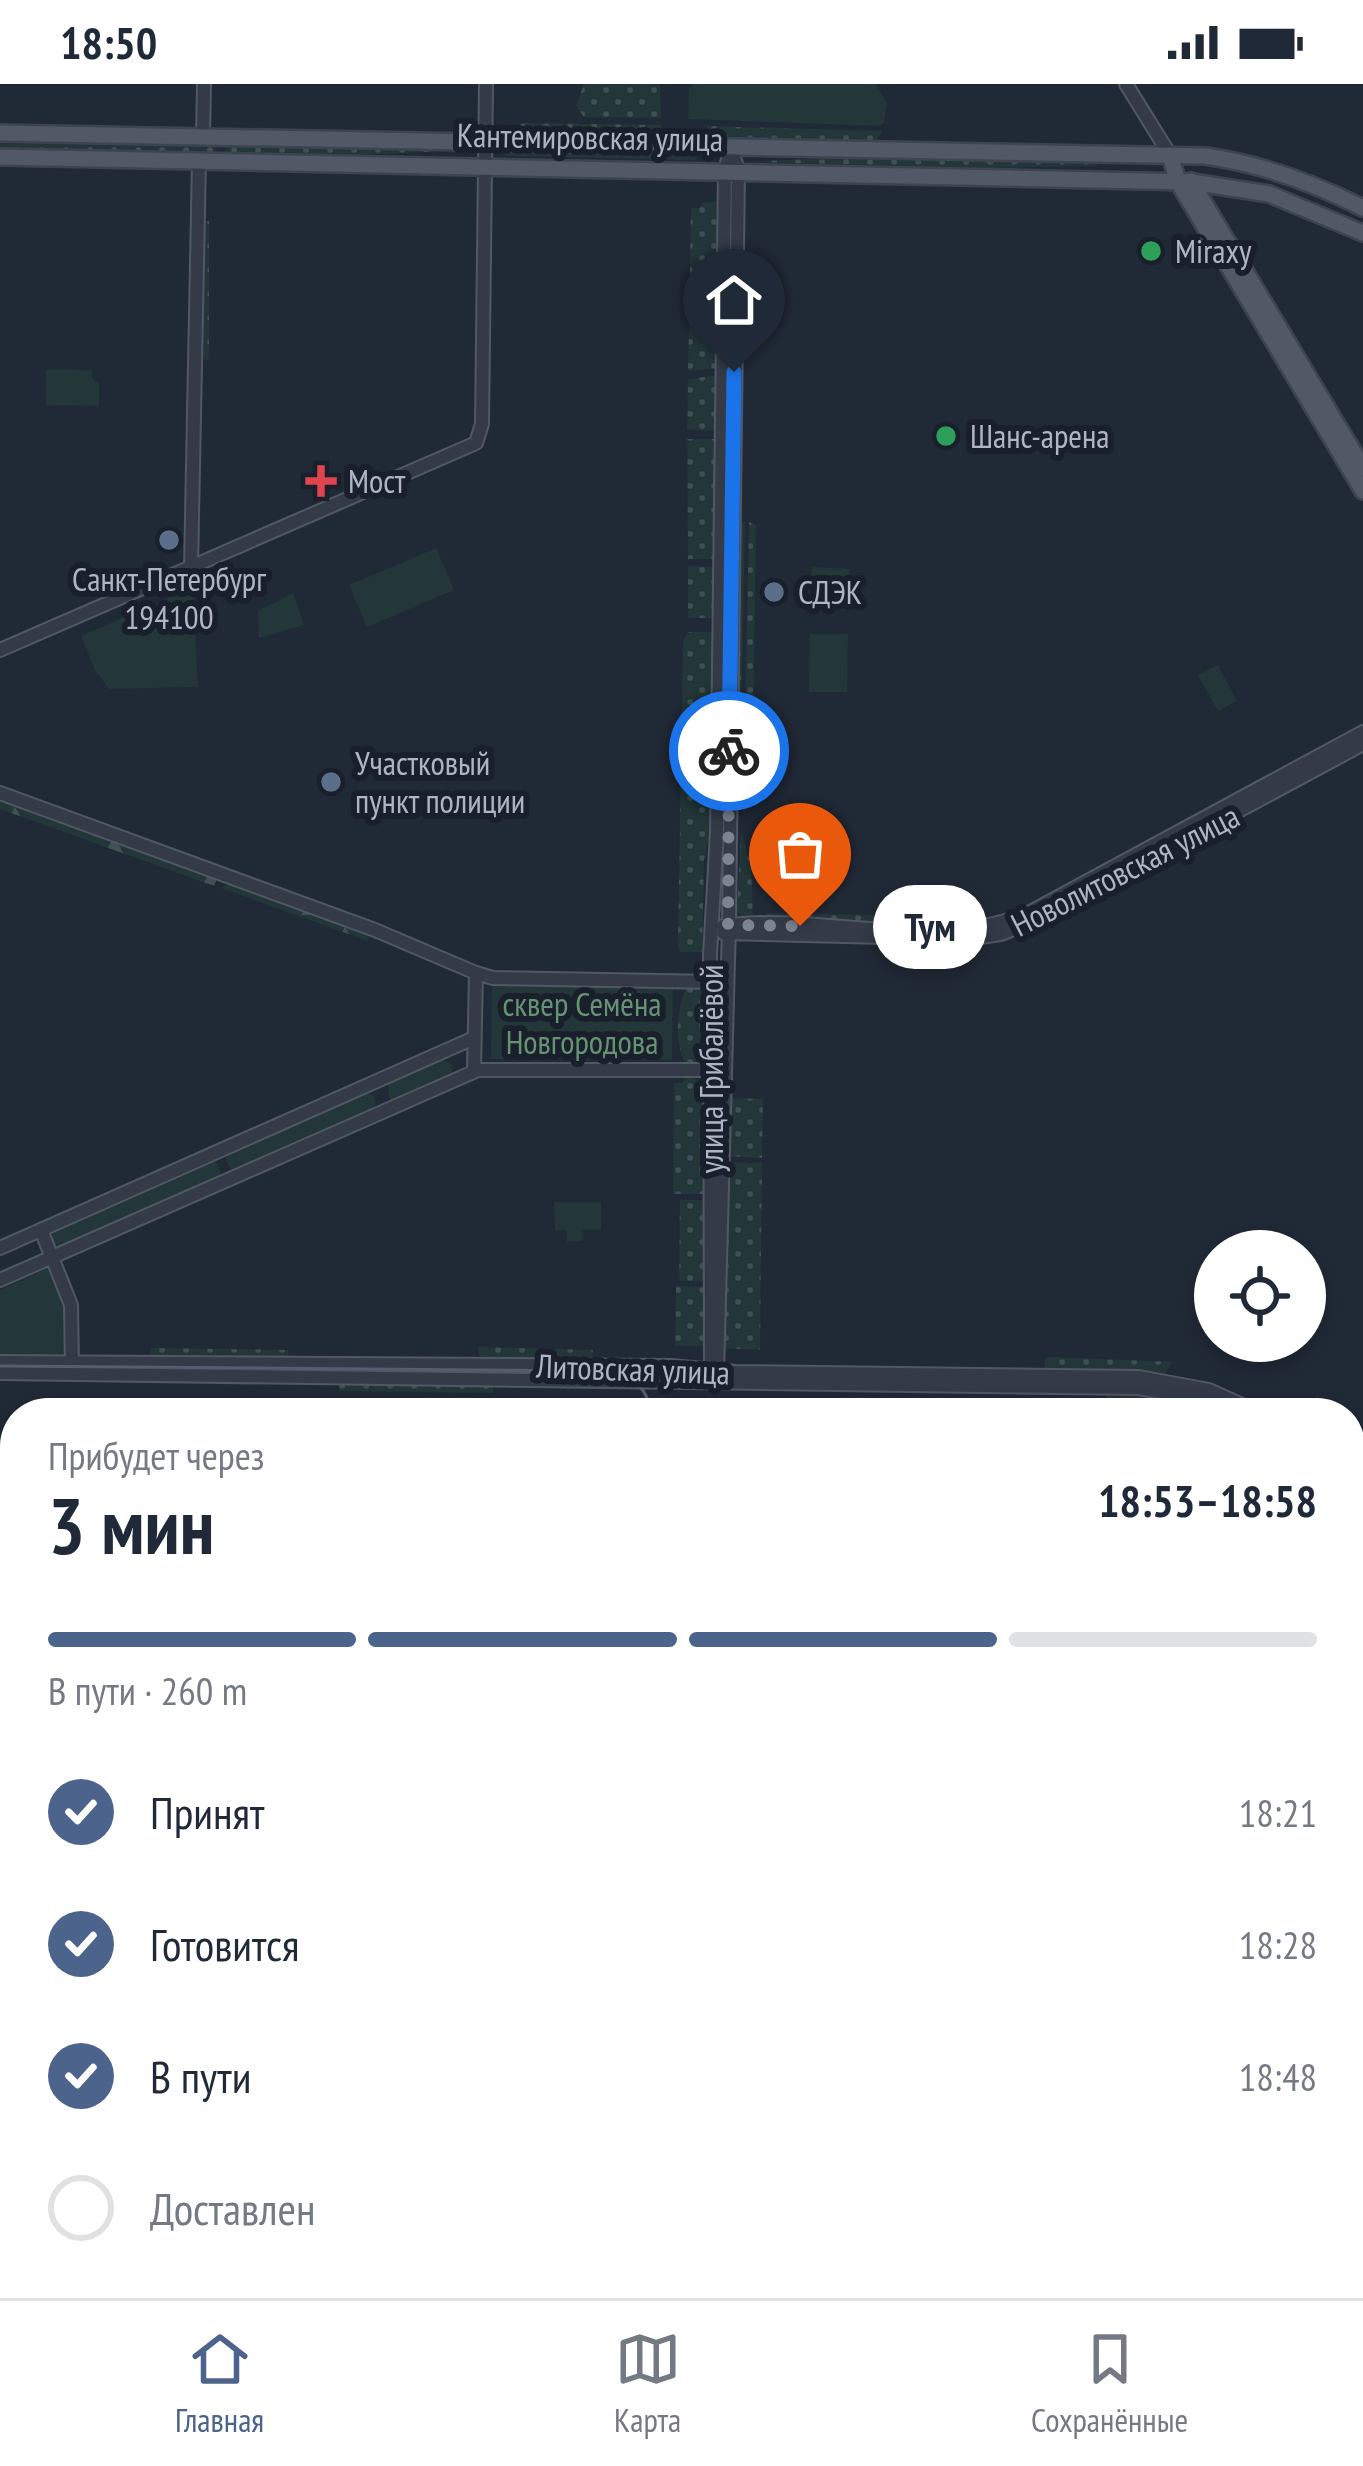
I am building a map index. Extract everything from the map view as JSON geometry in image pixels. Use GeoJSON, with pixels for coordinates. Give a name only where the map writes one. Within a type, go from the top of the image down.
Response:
{"type":"FeatureCollection","features":[{"type":"Feature","properties":{"kind":"main road","name":"Кантемировская улица"},"geometry":{"type":"LineString","coordinates":[[0,133],[1205,156],[1262,166],[1318,185],[1363,208]]}},
{"type":"Feature","properties":{"kind":"main road"},"geometry":{"type":"LineString","coordinates":[[1170,155],[1363,491]]}},
{"type":"Feature","properties":{"kind":"main road","name":"Кантемировская улица"},"geometry":{"type":"LineString","coordinates":[[0,157],[1185,182],[1269,194],[1363,233]]}},
{"type":"Feature","properties":{"kind":"main road"},"geometry":{"type":"LineString","coordinates":[[1185,182],[1363,468]]}},
{"type":"Feature","properties":{"kind":"street"},"geometry":{"type":"LineString","coordinates":[[203,137],[204,84]]}},
{"type":"Feature","properties":{"kind":"street"},"geometry":{"type":"LineString","coordinates":[[0,650],[471,447],[480,437],[487,84]]}},
{"type":"Feature","properties":{"kind":"street"},"geometry":{"type":"LineString","coordinates":[[1126,84],[1170,155]]}},
{"type":"Feature","properties":{"kind":"street","name":"улица Грибалёвой"},"geometry":{"type":"LineString","coordinates":[[714,1372],[717,1070],[720,982],[728,930],[731,147]]}},
{"type":"Feature","properties":{"kind":"street"},"geometry":{"type":"LineString","coordinates":[[191,568],[199,160]]}},
{"type":"Feature","properties":{"kind":"street","name":"улица Грибалёвой"},"geometry":{"type":"LineString","coordinates":[[720,982],[711,929],[732,170]]}},
{"type":"Feature","properties":{"kind":"street","name":"Новолитовская улица"},"geometry":{"type":"LineString","coordinates":[[728,930],[948,930],[998,925],[1363,732]]}},
{"type":"Feature","properties":{"kind":"street","name":"Новолитовская улица"},"geometry":{"type":"LineString","coordinates":[[711,929],[948,940],[1001,934],[1036,920],[1363,743]]}},
{"type":"Feature","properties":{"kind":"street"},"geometry":{"type":"LineString","coordinates":[[0,793],[356,922],[476,974],[720,982]]}},
{"type":"Feature","properties":{"kind":"street"},"geometry":{"type":"LineString","coordinates":[[474,1071],[476,974]]}},
{"type":"Feature","properties":{"kind":"street"},"geometry":{"type":"LineString","coordinates":[[0,1248],[474,1038]]}},
{"type":"Feature","properties":{"kind":"street"},"geometry":{"type":"LineString","coordinates":[[0,1280],[474,1071],[717,1070]]}},
{"type":"Feature","properties":{"kind":"street"},"geometry":{"type":"LineString","coordinates":[[376,1083],[386,1110]]}},
{"type":"Feature","properties":{"kind":"street"},"geometry":{"type":"LineString","coordinates":[[218,1151],[230,1180]]}},
{"type":"Feature","properties":{"kind":"street"},"geometry":{"type":"LineString","coordinates":[[41,1230],[71,1305],[72,1368]]}},
{"type":"Feature","properties":{"kind":"street","name":"Литовская улица"},"geometry":{"type":"LineString","coordinates":[[0,1362],[72,1368]]}},
{"type":"Feature","properties":{"kind":"street","name":"Литовская улица"},"geometry":{"type":"LineString","coordinates":[[0,1373],[72,1368],[1139,1377],[1209,1390],[1227,1398]]}},
{"type":"Feature","properties":{"kind":"street","name":"Литовская улица"},"geometry":{"type":"LineString","coordinates":[[714,1372],[736,1383],[1138,1388],[1195,1398]]}},
{"type":"Feature","properties":{"kind":"green space"},"geometry":{"type":"Polygon","coordinates":[[[584,84],[660,84],[661,118],[584,117],[576,106],[584,84]]]}},
{"type":"Feature","properties":{"kind":"green space"},"geometry":{"type":"Polygon","coordinates":[[[694,84],[876,84],[887,104],[884,123],[879,126],[688,119],[689,88],[694,84]]]}},
{"type":"Feature","properties":{"kind":"green space"},"geometry":{"type":"Polygon","coordinates":[[[523,123],[662,125],[653,135],[509,131],[523,123]]]}},
{"type":"Feature","properties":{"kind":"green space"},"geometry":{"type":"Polygon","coordinates":[[[707,126],[882,131],[877,141],[707,136],[707,126]]]}},
{"type":"Feature","properties":{"kind":"green space"},"geometry":{"type":"Polygon","coordinates":[[[0,143],[216,145],[216,153],[0,150],[0,143]]]}},
{"type":"Feature","properties":{"kind":"green space"},"geometry":{"type":"Polygon","coordinates":[[[225,145],[473,148],[474,150],[225,153],[225,145]]]}},
{"type":"Feature","properties":{"kind":"green space"},"geometry":{"type":"Polygon","coordinates":[[[504,148],[697,152],[696,160],[504,156],[504,148]]]}},
{"type":"Feature","properties":{"kind":"green space"},"geometry":{"type":"Polygon","coordinates":[[[871,156],[1097,162],[1097,166],[748,162],[871,156]]]}},
{"type":"Feature","properties":{"kind":"green space"},"geometry":{"type":"Polygon","coordinates":[[[716,202],[719,368],[688,371],[691,208],[716,202]]]}},
{"type":"Feature","properties":{"kind":"green space"},"geometry":{"type":"Polygon","coordinates":[[[203,221],[209,221],[209,360],[200,359],[203,221]]]}},
{"type":"Feature","properties":{"kind":"green space"},"geometry":{"type":"Polygon","coordinates":[[[46,369],[92,370],[99,384],[99,406],[46,405],[46,369]]]}},
{"type":"Feature","properties":{"kind":"green space"},"geometry":{"type":"Polygon","coordinates":[[[719,375],[718,431],[687,430],[688,379],[719,375]]]}},
{"type":"Feature","properties":{"kind":"green space"},"geometry":{"type":"Polygon","coordinates":[[[687,439],[718,439],[716,559],[688,559],[687,439]]]}},
{"type":"Feature","properties":{"kind":"green space"},"geometry":{"type":"Polygon","coordinates":[[[745,522],[739,818],[736,818],[737,526],[745,522]]]}},
{"type":"Feature","properties":{"kind":"green space"},"geometry":{"type":"Polygon","coordinates":[[[749,522],[756,525],[752,800],[743,814],[749,522]]]}},
{"type":"Feature","properties":{"kind":"green space"},"geometry":{"type":"Polygon","coordinates":[[[436,548],[454,590],[367,627],[349,585],[436,548]]]}},
{"type":"Feature","properties":{"kind":"green space"},"geometry":{"type":"Polygon","coordinates":[[[688,566],[716,567],[715,618],[688,618],[688,566]]]}},
{"type":"Feature","properties":{"kind":"green space"},"geometry":{"type":"Polygon","coordinates":[[[812,567],[849,569],[848,608],[810,607],[812,567]]]}},
{"type":"Feature","properties":{"kind":"green space"},"geometry":{"type":"Polygon","coordinates":[[[193,587],[198,687],[109,689],[81,636],[193,587]]]}},
{"type":"Feature","properties":{"kind":"green space"},"geometry":{"type":"Polygon","coordinates":[[[293,593],[304,625],[259,638],[258,611],[293,593]]]}},
{"type":"Feature","properties":{"kind":"green space"},"geometry":{"type":"Polygon","coordinates":[[[688,632],[715,632],[711,831],[704,860],[702,952],[680,952],[678,943],[683,642],[688,632]]]}},
{"type":"Feature","properties":{"kind":"green space"},"geometry":{"type":"Polygon","coordinates":[[[810,634],[848,634],[847,692],[809,692],[810,634]]]}},
{"type":"Feature","properties":{"kind":"green space"},"geometry":{"type":"Polygon","coordinates":[[[1218,665],[1237,701],[1218,711],[1198,675],[1218,665]]]}},
{"type":"Feature","properties":{"kind":"green space"},"geometry":{"type":"Polygon","coordinates":[[[0,800],[217,878],[214,886],[0,809],[0,800]]]}},
{"type":"Feature","properties":{"kind":"green space"},"geometry":{"type":"Polygon","coordinates":[[[741,832],[751,864],[753,920],[742,918],[737,911],[741,832]]]}},
{"type":"Feature","properties":{"kind":"green space"},"geometry":{"type":"Polygon","coordinates":[[[230,883],[367,932],[368,941],[221,888],[230,883]]]}},
{"type":"Feature","properties":{"kind":"green space"},"geometry":{"type":"Polygon","coordinates":[[[766,913],[937,916],[936,924],[763,921],[766,913]]]}},
{"type":"Feature","properties":{"kind":"green space","name":"сквер Семёна Новгородова"},"geometry":{"type":"Polygon","coordinates":[[[492,985],[673,989],[672,1060],[491,1059],[492,985]]]}},
{"type":"Feature","properties":{"kind":"green space"},"geometry":{"type":"Polygon","coordinates":[[[687,986],[704,992],[705,1055],[696,1065],[686,1065],[678,1036],[687,986]]]}},
{"type":"Feature","properties":{"kind":"green space"},"geometry":{"type":"Polygon","coordinates":[[[442,1059],[453,1065],[451,1077],[393,1101],[389,1098],[388,1083],[442,1059]]]}},
{"type":"Feature","properties":{"kind":"green space"},"geometry":{"type":"Polygon","coordinates":[[[685,1076],[699,1080],[707,1090],[706,1194],[673,1194],[674,1083],[683,1083],[685,1076]]]}},
{"type":"Feature","properties":{"kind":"green space"},"geometry":{"type":"Polygon","coordinates":[[[366,1093],[374,1095],[376,1109],[237,1170],[226,1160],[229,1152],[366,1093]]]}},
{"type":"Feature","properties":{"kind":"green space"},"geometry":{"type":"Polygon","coordinates":[[[729,1098],[763,1099],[762,1158],[728,1156],[729,1098]]]}},
{"type":"Feature","properties":{"kind":"green space"},"geometry":{"type":"Polygon","coordinates":[[[210,1161],[221,1172],[218,1179],[58,1248],[51,1239],[55,1229],[210,1161]]]}},
{"type":"Feature","properties":{"kind":"green space"},"geometry":{"type":"Polygon","coordinates":[[[728,1163],[762,1163],[760,1350],[725,1348],[728,1163]]]}},
{"type":"Feature","properties":{"kind":"green space"},"geometry":{"type":"Polygon","coordinates":[[[680,1200],[706,1200],[705,1281],[679,1281],[680,1200]]]}},
{"type":"Feature","properties":{"kind":"green space"},"geometry":{"type":"Polygon","coordinates":[[[554,1202],[601,1202],[601,1230],[583,1230],[582,1241],[567,1242],[567,1230],[555,1230],[554,1202]]]}},
{"type":"Feature","properties":{"kind":"green space"},"geometry":{"type":"Polygon","coordinates":[[[53,1266],[67,1301],[67,1354],[0,1354],[0,1290],[53,1266]]]}},
{"type":"Feature","properties":{"kind":"green space"},"geometry":{"type":"Polygon","coordinates":[[[676,1286],[705,1287],[704,1346],[675,1346],[676,1286]]]}},
{"type":"Feature","properties":{"kind":"green space"},"geometry":{"type":"Polygon","coordinates":[[[478,1347],[593,1350],[592,1360],[484,1358],[478,1347]]]}},
{"type":"Feature","properties":{"kind":"green space"},"geometry":{"type":"Polygon","coordinates":[[[151,1348],[288,1350],[288,1357],[150,1355],[151,1348]]]}},
{"type":"Feature","properties":{"kind":"green space"},"geometry":{"type":"Polygon","coordinates":[[[1045,1359],[1172,1362],[1165,1374],[1045,1370],[1045,1359]]]}},
{"type":"Feature","properties":{"kind":"green space"},"geometry":{"type":"Polygon","coordinates":[[[339,1385],[493,1387],[493,1393],[339,1391],[339,1385]]]}},
{"type":"Feature","properties":{"kind":"green space"},"geometry":{"type":"Polygon","coordinates":[[[1106,1392],[1133,1392],[1160,1398],[1106,1398],[1106,1392]]]}},
{"type":"Feature","properties":{"kind":"tram line"},"geometry":{"type":"LineString","coordinates":[[0,1366],[611,1371],[627,1376],[647,1398]]}},
{"type":"Feature","properties":{"kind":"way so far"},"geometry":{"type":"LineString","coordinates":[[729,751],[728,925],[800,926]]}},
{"type":"Feature","properties":{"kind":"place","name":"Miraxy"},"geometry":{"type":"Point","coordinates":[1151,251]}},
{"type":"Feature","properties":{"kind":"place","name":"Шанс-арена"},"geometry":{"type":"Point","coordinates":[946,436]}},
{"type":"Feature","properties":{"kind":"place","name":"Мост"},"geometry":{"type":"Point","coordinates":[321,481]}},
{"type":"Feature","properties":{"kind":"place","name":"Санкт-Петербург 194100"},"geometry":{"type":"Point","coordinates":[169,540]}},
{"type":"Feature","properties":{"kind":"place","name":"СДЭК"},"geometry":{"type":"Point","coordinates":[774,592]}},
{"type":"Feature","properties":{"kind":"place","name":"Участковый пункт полиции"},"geometry":{"type":"Point","coordinates":[331,782]}},
{"type":"Feature","properties":{"kind":"place","name":"Тум"},"geometry":{"type":"Point","coordinates":[800,926]}},
{"type":"Feature","properties":{"kind":"route"},"geometry":{"type":"LineString","coordinates":[[729,751],[734,372]]}}]}
